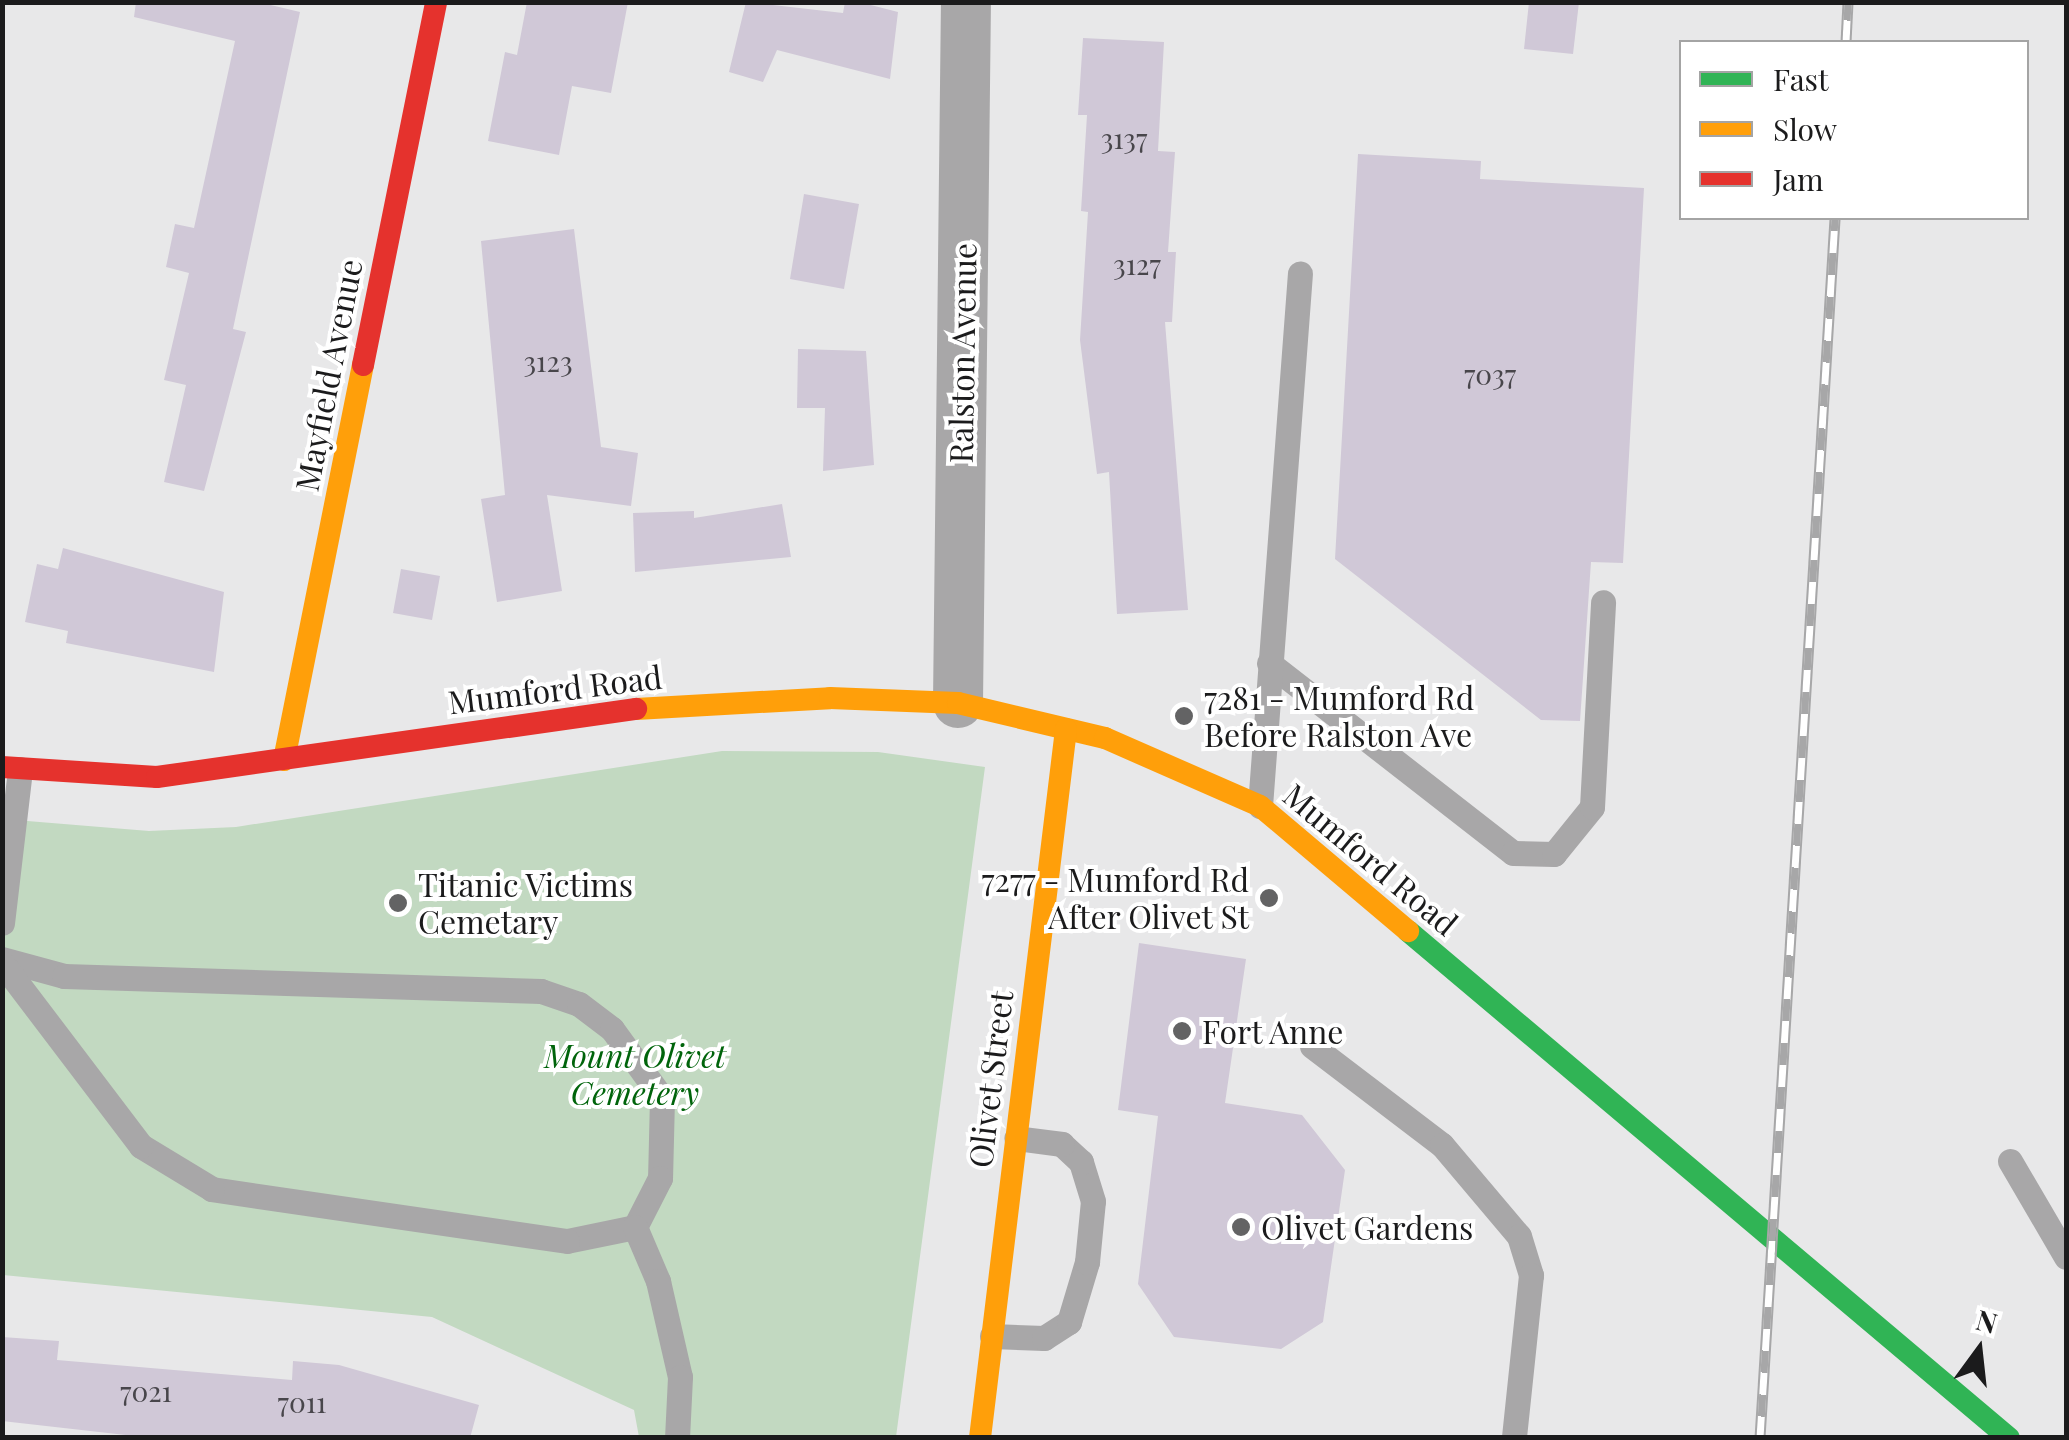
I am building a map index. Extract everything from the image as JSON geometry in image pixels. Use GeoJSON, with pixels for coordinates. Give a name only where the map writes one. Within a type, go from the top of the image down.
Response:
{"type":"FeatureCollection","features":[{"type":"Feature","properties":{"kind":"street","name":"Mayfield Avenue"},"geometry":{"type":"LineString","coordinates":[[284,760],[436,2]]}},
{"type":"Feature","properties":{"kind":"street","name":"Ralston Avenue"},"geometry":{"type":"LineString","coordinates":[[958,703],[966,2]]}},
{"type":"Feature","properties":{"kind":"street","name":"Mumford Road"},"geometry":{"type":"LineString","coordinates":[[11,768],[157,776],[639,710],[830,698],[958,703],[1105,738],[1260,806],[2009,1438]]}},
{"type":"Feature","properties":{"kind":"street","name":"Olivet Street"},"geometry":{"type":"LineString","coordinates":[[980,1438],[1066,729]]}},
{"type":"Feature","properties":{"kind":"lane"},"geometry":{"type":"LineString","coordinates":[[1260,806],[1300,273]]}},
{"type":"Feature","properties":{"kind":"lane"},"geometry":{"type":"LineString","coordinates":[[1269,662],[1512,853],[1554,854],[1592,808],[1604,602]]}},
{"type":"Feature","properties":{"kind":"lane"},"geometry":{"type":"LineString","coordinates":[[2,923],[11,768]]}},
{"type":"Feature","properties":{"kind":"lane"},"geometry":{"type":"LineString","coordinates":[[2,961],[64,976],[541,991],[578,1004],[612,1029],[662,1098],[660,1178],[634,1227]]}},
{"type":"Feature","properties":{"kind":"lane"},"geometry":{"type":"LineString","coordinates":[[2,961],[141,1146],[212,1189],[567,1241],[634,1227]]}},
{"type":"Feature","properties":{"kind":"lane"},"geometry":{"type":"LineString","coordinates":[[1312,1046],[1442,1145],[1519,1236],[1531,1275],[1514,1438]]}},
{"type":"Feature","properties":{"kind":"lane"},"geometry":{"type":"LineString","coordinates":[[992,1336],[1044,1338],[1069,1322],[1087,1262],[1093,1201],[1080,1162],[1062,1144],[1016,1138]]}},
{"type":"Feature","properties":{"kind":"lane"},"geometry":{"type":"LineString","coordinates":[[2010,1161],[2066,1257]]}},
{"type":"Feature","properties":{"kind":"lane"},"geometry":{"type":"LineString","coordinates":[[634,1227],[658,1281],[676,1359],[677,1438]]}},
{"type":"Feature","properties":{"kind":"green space","name":"Mount Olivet Cemetery"},"geometry":{"type":"Polygon","coordinates":[[[722,751],[878,752],[985,767],[896,1437],[639,1437],[634,1410],[432,1317],[3,1275],[3,819],[149,831],[236,827],[722,751]]]}},
{"type":"Feature","properties":{"kind":"building"},"geometry":{"type":"Polygon","coordinates":[[[136,2],[258,2],[300,12],[233,329],[246,332],[204,491],[164,482],[186,385],[164,380],[189,273],[166,267],[175,224],[194,228],[235,41],[134,17],[136,2]]]}},
{"type":"Feature","properties":{"kind":"building"},"geometry":{"type":"Polygon","coordinates":[[[527,2],[628,2],[611,93],[572,86],[559,155],[488,141],[505,52],[517,55],[527,2]]]}},
{"type":"Feature","properties":{"kind":"building"},"geometry":{"type":"Polygon","coordinates":[[[746,2],[843,13],[845,2],[859,2],[898,12],[890,79],[777,50],[763,82],[729,72],[746,2]]]}},
{"type":"Feature","properties":{"kind":"building"},"geometry":{"type":"Polygon","coordinates":[[[1529,2],[1579,2],[1573,54],[1524,49],[1529,2]]]}},
{"type":"Feature","properties":{"kind":"building"},"geometry":{"type":"Polygon","coordinates":[[[1083,38],[1164,42],[1158,151],[1175,152],[1168,252],[1176,252],[1172,322],[1165,322],[1188,610],[1117,614],[1109,472],[1097,474],[1080,340],[1088,212],[1081,211],[1087,115],[1078,115],[1083,38]]]}},
{"type":"Feature","properties":{"kind":"building"},"geometry":{"type":"Polygon","coordinates":[[[1358,154],[1481,161],[1480,179],[1644,188],[1623,563],[1591,562],[1580,721],[1541,720],[1335,559],[1358,154]]]}},
{"type":"Feature","properties":{"kind":"building"},"geometry":{"type":"Polygon","coordinates":[[[804,194],[859,204],[844,289],[790,279],[804,194]]]}},
{"type":"Feature","properties":{"kind":"building"},"geometry":{"type":"Polygon","coordinates":[[[574,229],[601,447],[638,453],[631,506],[547,495],[562,591],[497,602],[481,499],[505,495],[481,241],[574,229]]]}},
{"type":"Feature","properties":{"kind":"building"},"geometry":{"type":"Polygon","coordinates":[[[798,349],[866,351],[874,465],[823,471],[825,408],[797,408],[798,349]]]}},
{"type":"Feature","properties":{"kind":"building"},"geometry":{"type":"Polygon","coordinates":[[[782,504],[791,557],[635,572],[633,513],[694,511],[694,518],[782,504]]]}},
{"type":"Feature","properties":{"kind":"building"},"geometry":{"type":"Polygon","coordinates":[[[63,548],[224,592],[214,672],[66,643],[68,631],[25,622],[37,564],[58,569],[63,548]]]}},
{"type":"Feature","properties":{"kind":"building"},"geometry":{"type":"Polygon","coordinates":[[[401,569],[440,576],[432,620],[393,613],[401,569]]]}},
{"type":"Feature","properties":{"kind":"building","name":"Olivet Gardens"},"geometry":{"type":"Polygon","coordinates":[[[1139,943],[1246,959],[1225,1103],[1302,1115],[1345,1170],[1323,1322],[1281,1349],[1174,1337],[1138,1284],[1158,1116],[1118,1110],[1139,943]]]}},
{"type":"Feature","properties":{"kind":"building"},"geometry":{"type":"Polygon","coordinates":[[[2,1337],[59,1341],[57,1360],[292,1380],[293,1361],[339,1365],[479,1405],[470,1438],[152,1438],[2,1421],[2,1337]]]}},
{"type":"Feature","properties":{"kind":"railway"},"geometry":{"type":"LineString","coordinates":[[1846,40],[1848,2]]}},
{"type":"Feature","properties":{"kind":"railway"},"geometry":{"type":"LineString","coordinates":[[1760,1438],[1835,220]]}},
{"type":"Feature","properties":{"kind":"traffic: fast"},"geometry":{"type":"LineString","coordinates":[[1408,931],[2009,1438]]}},
{"type":"Feature","properties":{"kind":"traffic: slow"},"geometry":{"type":"LineString","coordinates":[[284,760],[363,365]]}},
{"type":"Feature","properties":{"kind":"traffic: slow"},"geometry":{"type":"LineString","coordinates":[[636,709],[830,698],[958,703],[1105,738],[1260,806],[1408,931]]}},
{"type":"Feature","properties":{"kind":"traffic: slow"},"geometry":{"type":"LineString","coordinates":[[980,1438],[1066,729]]}},
{"type":"Feature","properties":{"kind":"traffic: jam"},"geometry":{"type":"LineString","coordinates":[[363,365],[436,2]]}},
{"type":"Feature","properties":{"kind":"traffic: jam"},"geometry":{"type":"LineString","coordinates":[[2,767],[157,777],[636,709]]}},
{"type":"Feature","properties":{"kind":"place","name":"7281 - Mumford Rd Before Ralston Ave"},"geometry":{"type":"Point","coordinates":[1184,716]}},
{"type":"Feature","properties":{"kind":"place","name":"7277 - Mumford Rd After Olivet St"},"geometry":{"type":"Point","coordinates":[1269,898]}},
{"type":"Feature","properties":{"kind":"place","name":"Titanic Victims Cemetary"},"geometry":{"type":"Point","coordinates":[398,903]}},
{"type":"Feature","properties":{"kind":"place","name":"Fort Anne"},"geometry":{"type":"Point","coordinates":[1182,1031]}},
{"type":"Feature","properties":{"kind":"place","name":"Olivet Gardens"},"geometry":{"type":"Point","coordinates":[1241,1227]}}]}
